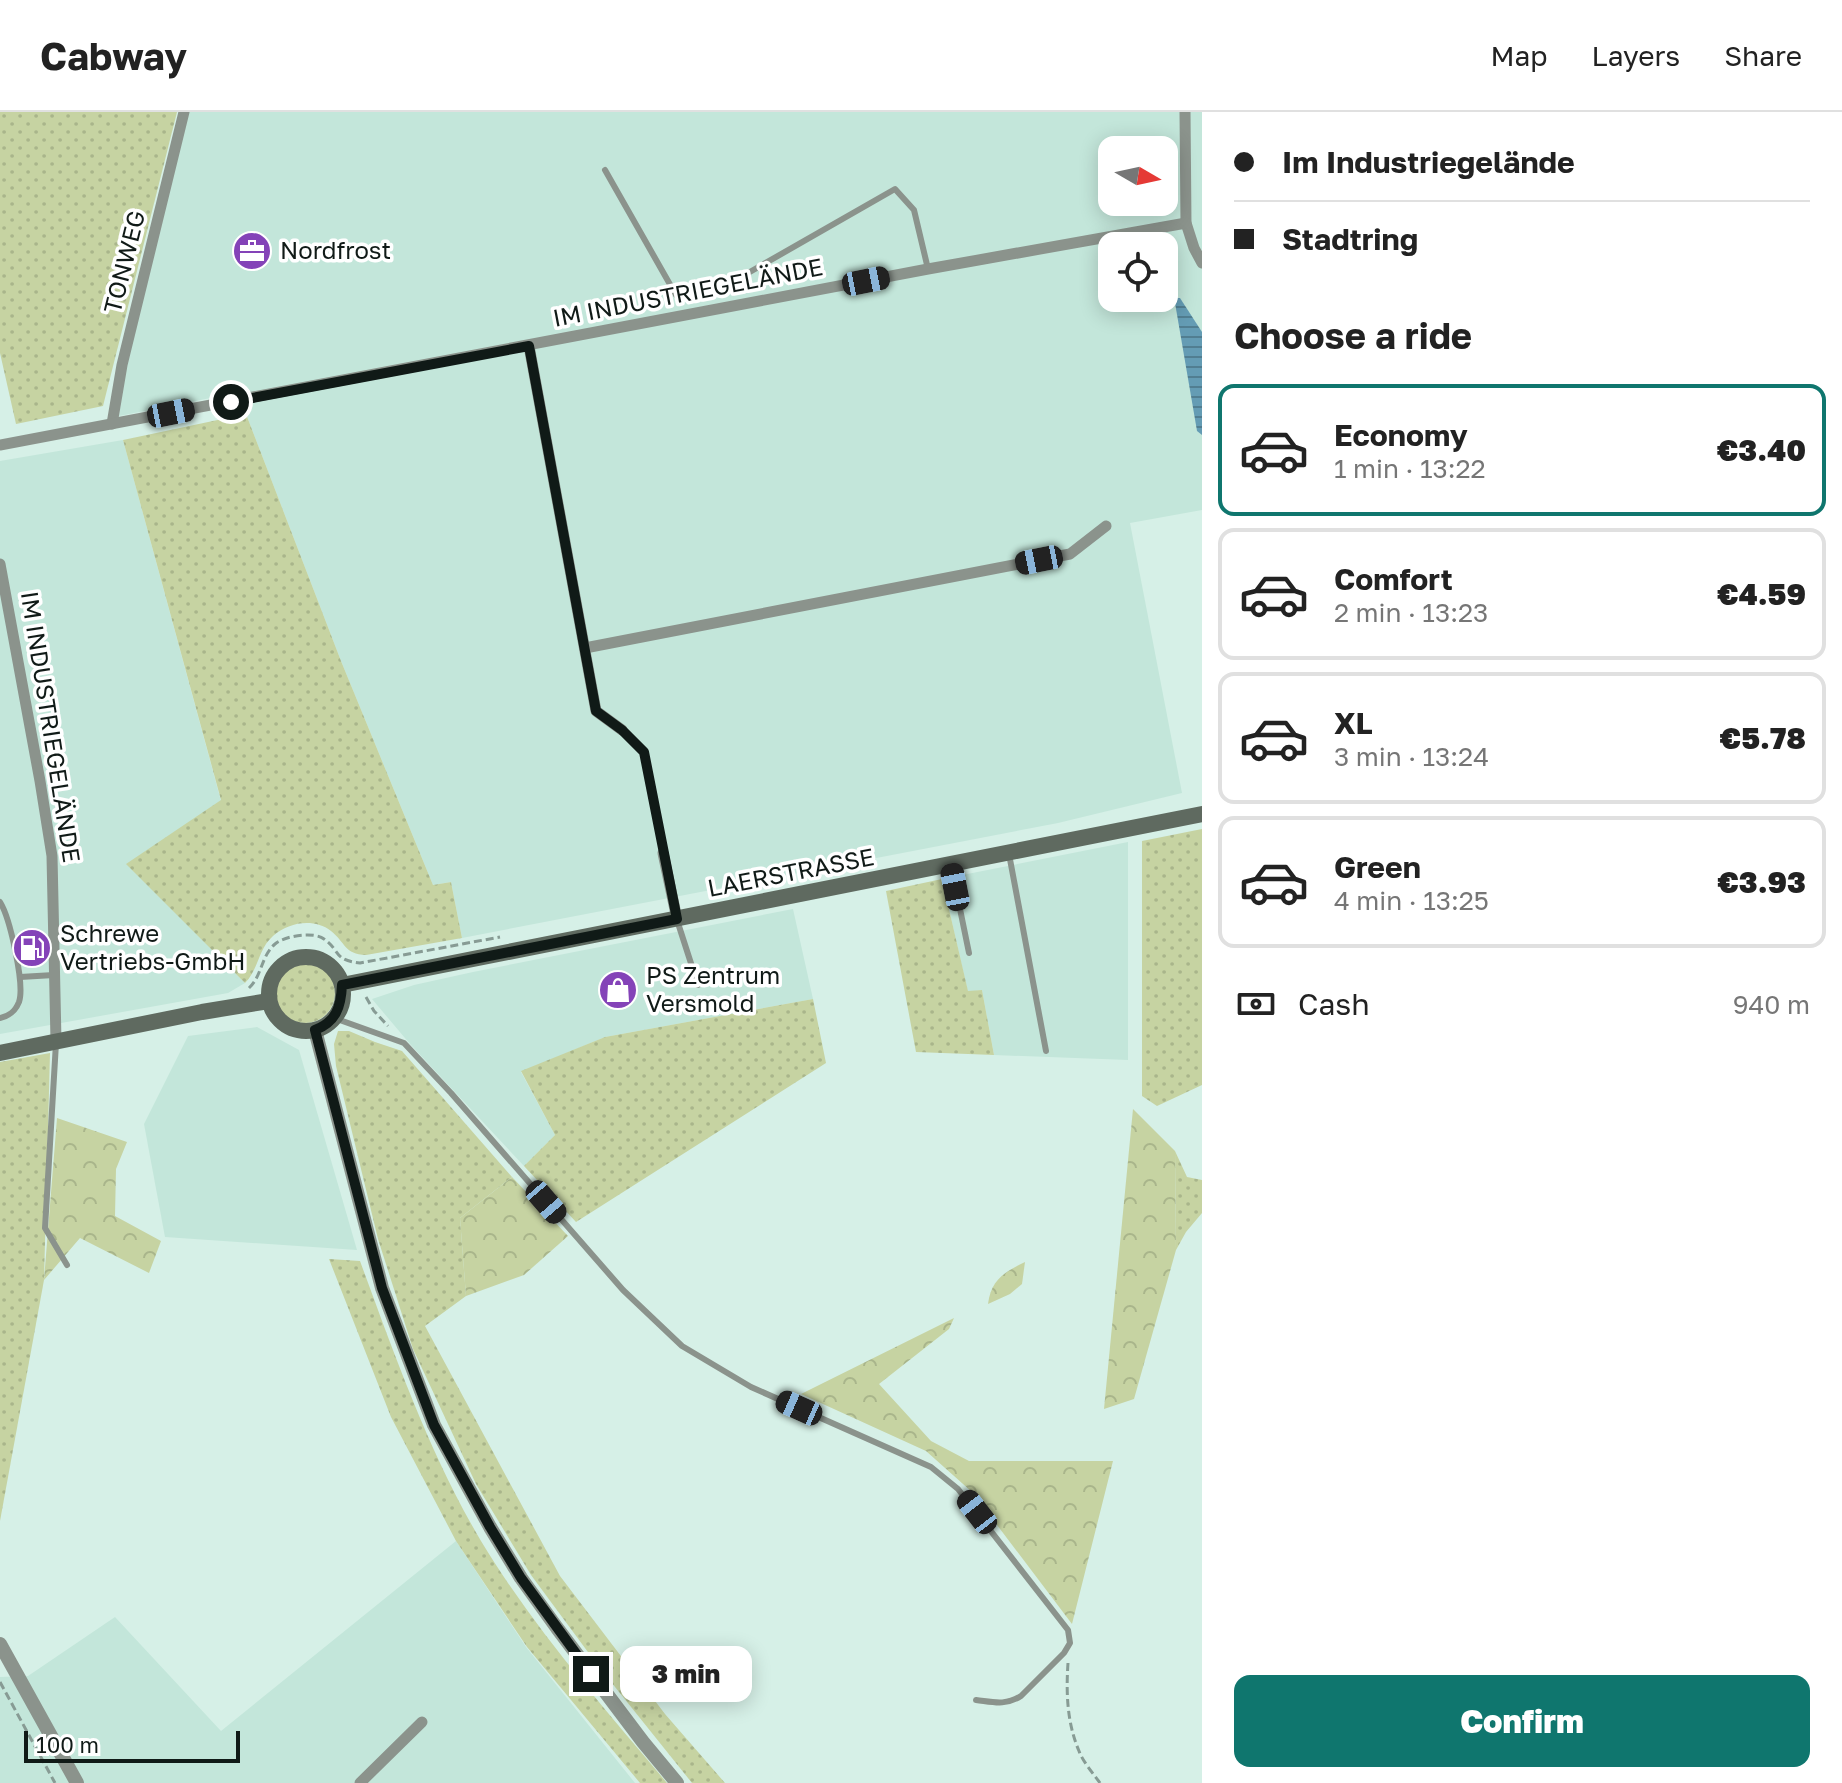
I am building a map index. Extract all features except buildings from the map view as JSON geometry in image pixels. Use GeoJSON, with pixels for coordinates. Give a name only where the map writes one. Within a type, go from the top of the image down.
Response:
{"type":"FeatureCollection","features":[{"type":"Feature","properties":{"kind":"main road","name":"LAERSTRASSE"},"geometry":{"type":"LineString","coordinates":[[342,985],[1202,814]]}},
{"type":"Feature","properties":{"kind":"main road"},"geometry":{"type":"LineString","coordinates":[[304,957],[328,964],[342,985],[341,1004],[334,1018],[315,1030],[297,1030],[285,1025],[274,1014],[269,1001],[269,990],[277,971],[294,959],[304,957]]}},
{"type":"Feature","properties":{"kind":"main road"},"geometry":{"type":"LineString","coordinates":[[0,1053],[269,1001]]}},
{"type":"Feature","properties":{"kind":"street","name":"TONWEG"},"geometry":{"type":"LineString","coordinates":[[112,424],[122,365],[184,112]]}},
{"type":"Feature","properties":{"kind":"street"},"geometry":{"type":"LineString","coordinates":[[1185,112],[1186,223],[1202,263]]}},
{"type":"Feature","properties":{"kind":"street","name":"IM INDUSTRIEGELÄNDE"},"geometry":{"type":"LineString","coordinates":[[0,445],[1186,223]]}},
{"type":"Feature","properties":{"kind":"street","name":"IM INDUSTRIEGELÄNDE"},"geometry":{"type":"LineString","coordinates":[[529,346],[596,711],[622,730]]}},
{"type":"Feature","properties":{"kind":"street"},"geometry":{"type":"LineString","coordinates":[[585,648],[1070,554],[1106,526]]}},
{"type":"Feature","properties":{"kind":"street","name":"IM INDUSTRIEGELÄNDE"},"geometry":{"type":"LineString","coordinates":[[0,564],[52,856],[56,1041]]}},
{"type":"Feature","properties":{"kind":"street"},"geometry":{"type":"LineString","coordinates":[[663,853],[677,919]]}},
{"type":"Feature","properties":{"kind":"street"},"geometry":{"type":"LineString","coordinates":[[315,1030],[382,1288],[434,1425],[521,1578],[677,1783]]}},
{"type":"Feature","properties":{"kind":"street"},"geometry":{"type":"LineString","coordinates":[[0,1644],[77,1783]]}},
{"type":"Feature","properties":{"kind":"street"},"geometry":{"type":"LineString","coordinates":[[360,1783],[422,1722]]}},
{"type":"Feature","properties":{"kind":"lane"},"geometry":{"type":"LineString","coordinates":[[605,170],[676,295],[727,285],[895,189],[914,210],[928,269]]}},
{"type":"Feature","properties":{"kind":"lane"},"geometry":{"type":"LineString","coordinates":[[622,730],[644,752],[663,853]]}},
{"type":"Feature","properties":{"kind":"lane"},"geometry":{"type":"LineString","coordinates":[[1009,853],[1046,1051]]}},
{"type":"Feature","properties":{"kind":"lane"},"geometry":{"type":"LineString","coordinates":[[951,865],[969,953]]}},
{"type":"Feature","properties":{"kind":"lane"},"geometry":{"type":"LineString","coordinates":[[0,902],[7,915],[21,995],[14,1011],[0,1018]]}},
{"type":"Feature","properties":{"kind":"lane"},"geometry":{"type":"LineString","coordinates":[[677,919],[698,985]]}},
{"type":"Feature","properties":{"kind":"lane"},"geometry":{"type":"LineString","coordinates":[[20,977],[54,975]]}},
{"type":"Feature","properties":{"kind":"lane"},"geometry":{"type":"LineString","coordinates":[[334,1018],[404,1043],[623,1290],[682,1346],[751,1387],[931,1467],[958,1489],[1068,1630],[1070,1643],[1064,1653],[1012,1702],[976,1700]]}},
{"type":"Feature","properties":{"kind":"lane"},"geometry":{"type":"LineString","coordinates":[[56,1041],[45,1228],[67,1265]]}},
{"type":"Feature","properties":{"kind":"path"},"geometry":{"type":"LineString","coordinates":[[248,989],[259,977],[268,952],[284,938],[302,935],[324,938],[339,957],[360,963],[501,937]]}},
{"type":"Feature","properties":{"kind":"path"},"geometry":{"type":"LineString","coordinates":[[360,963],[366,998],[404,1043]]}},
{"type":"Feature","properties":{"kind":"path"},"geometry":{"type":"LineString","coordinates":[[1070,1643],[1068,1712],[1079,1752],[1100,1783]]}},
{"type":"Feature","properties":{"kind":"path"},"geometry":{"type":"LineString","coordinates":[[0,1682],[55,1783]]}},
{"type":"Feature","properties":{"kind":"shaded area"},"geometry":{"type":"Polygon","coordinates":[[[189,112],[1202,112],[1202,510],[1130,523],[1182,793],[1058,823],[462,938],[451,882],[433,885],[341,661],[246,414],[241,392],[119,416],[126,369],[189,112]]]}},
{"type":"Feature","properties":{"kind":"shaded area"},"geometry":{"type":"Polygon","coordinates":[[[123,440],[221,801],[127,864],[245,983],[228,993],[0,1034],[0,461],[123,440]]]}},
{"type":"Feature","properties":{"kind":"shaded area"},"geometry":{"type":"Polygon","coordinates":[[[1128,842],[1128,1060],[994,1055],[982,990],[968,992],[942,879],[1128,842]]]}},
{"type":"Feature","properties":{"kind":"shaded area"},"geometry":{"type":"Polygon","coordinates":[[[793,909],[813,999],[605,1037],[521,1072],[555,1135],[524,1166],[372,999],[414,985],[473,972],[793,909]]]}},
{"type":"Feature","properties":{"kind":"shaded area"},"geometry":{"type":"Polygon","coordinates":[[[257,1027],[299,1050],[357,1250],[165,1237],[144,1124],[188,1036],[257,1027]]]}},
{"type":"Feature","properties":{"kind":"shaded area"},"geometry":{"type":"Polygon","coordinates":[[[456,1541],[526,1647],[635,1783],[0,1783],[0,1677],[28,1676],[115,1617],[221,1731],[456,1541]]]}},
{"type":"Feature","properties":{"kind":"green space"},"geometry":{"type":"Polygon","coordinates":[[[0,112],[177,112],[103,406],[16,424],[0,353],[0,112]]]}},
{"type":"Feature","properties":{"kind":"green space"},"geometry":{"type":"Polygon","coordinates":[[[246,414],[341,661],[433,885],[451,882],[462,938],[366,955],[349,950],[324,927],[302,923],[279,931],[268,941],[245,983],[126,864],[221,800],[123,440],[246,414]]]}},
{"type":"Feature","properties":{"kind":"green space"},"geometry":{"type":"Polygon","coordinates":[[[1202,829],[1202,1085],[1157,1106],[1142,1096],[1142,841],[1202,829]]]}},
{"type":"Feature","properties":{"kind":"green space"},"geometry":{"type":"Polygon","coordinates":[[[942,879],[968,991],[982,990],[994,1055],[916,1052],[886,891],[942,879]]]}},
{"type":"Feature","properties":{"kind":"green space"},"geometry":{"type":"Polygon","coordinates":[[[305,963],[327,971],[335,993],[327,1015],[305,1023],[283,1015],[275,993],[283,971],[305,963]]]}},
{"type":"Feature","properties":{"kind":"green space"},"geometry":{"type":"Polygon","coordinates":[[[813,999],[826,1063],[576,1222],[524,1166],[555,1135],[521,1071],[605,1037],[813,999]]]}},
{"type":"Feature","properties":{"kind":"green space"},"geometry":{"type":"Polygon","coordinates":[[[338,1031],[349,1031],[402,1051],[512,1177],[460,1218],[466,1296],[425,1326],[560,1576],[665,1714],[725,1783],[692,1783],[599,1667],[531,1575],[476,1484],[413,1349],[378,1239],[336,1066],[334,1044],[338,1031]]]}},
{"type":"Feature","properties":{"kind":"green space"},"geometry":{"type":"Polygon","coordinates":[[[50,1053],[44,1280],[0,1521],[0,1062],[50,1053]]]}},
{"type":"Feature","properties":{"kind":"green space"},"geometry":{"type":"Polygon","coordinates":[[[1133,1109],[1175,1151],[1176,1250],[1134,1399],[1104,1409],[1133,1109]]]}},
{"type":"Feature","properties":{"kind":"green space"},"geometry":{"type":"Polygon","coordinates":[[[57,1118],[127,1142],[116,1169],[115,1216],[161,1241],[149,1273],[80,1238],[44,1280],[57,1118]]]}},
{"type":"Feature","properties":{"kind":"green space"},"geometry":{"type":"Polygon","coordinates":[[[1175,1151],[1187,1177],[1202,1180],[1202,1213],[1176,1250],[1175,1151]]]}},
{"type":"Feature","properties":{"kind":"green space"},"geometry":{"type":"Polygon","coordinates":[[[512,1177],[568,1236],[524,1275],[466,1296],[460,1218],[512,1177]]]}},
{"type":"Feature","properties":{"kind":"green space"},"geometry":{"type":"Polygon","coordinates":[[[329,1259],[360,1261],[429,1439],[462,1508],[501,1573],[569,1665],[667,1783],[640,1783],[527,1647],[456,1541],[391,1417],[329,1259]]]}},
{"type":"Feature","properties":{"kind":"green space"},"geometry":{"type":"Polygon","coordinates":[[[1025,1262],[1022,1284],[1010,1294],[988,1304],[995,1283],[1025,1262]]]}},
{"type":"Feature","properties":{"kind":"green space"},"geometry":{"type":"Polygon","coordinates":[[[954,1318],[949,1329],[879,1384],[931,1441],[969,1461],[1113,1461],[1072,1624],[972,1492],[926,1451],[801,1394],[954,1318]]]}},
{"type":"Feature","properties":{"kind":"water"},"geometry":{"type":"Polygon","coordinates":[[[1178,298],[1202,332],[1202,435],[1197,431],[1177,312],[1178,298]]]}},
{"type":"Feature","properties":{"kind":"place","name":"Nordfrost"},"geometry":{"type":"Point","coordinates":[252,251]}},
{"type":"Feature","properties":{"kind":"place","name":"Schrewe Vertriebs-GmbH"},"geometry":{"type":"Point","coordinates":[32,948]}},
{"type":"Feature","properties":{"kind":"place","name":"PS Zentrum Versmold"},"geometry":{"type":"Point","coordinates":[618,990]}},
{"type":"Feature","properties":{"kind":"route"},"geometry":{"type":"LineString","coordinates":[[231,402],[529,346],[596,711],[622,730],[644,752],[677,919],[342,985],[341,1004],[334,1018],[315,1030],[382,1288],[434,1425],[521,1578],[591,1674]]}}]}
